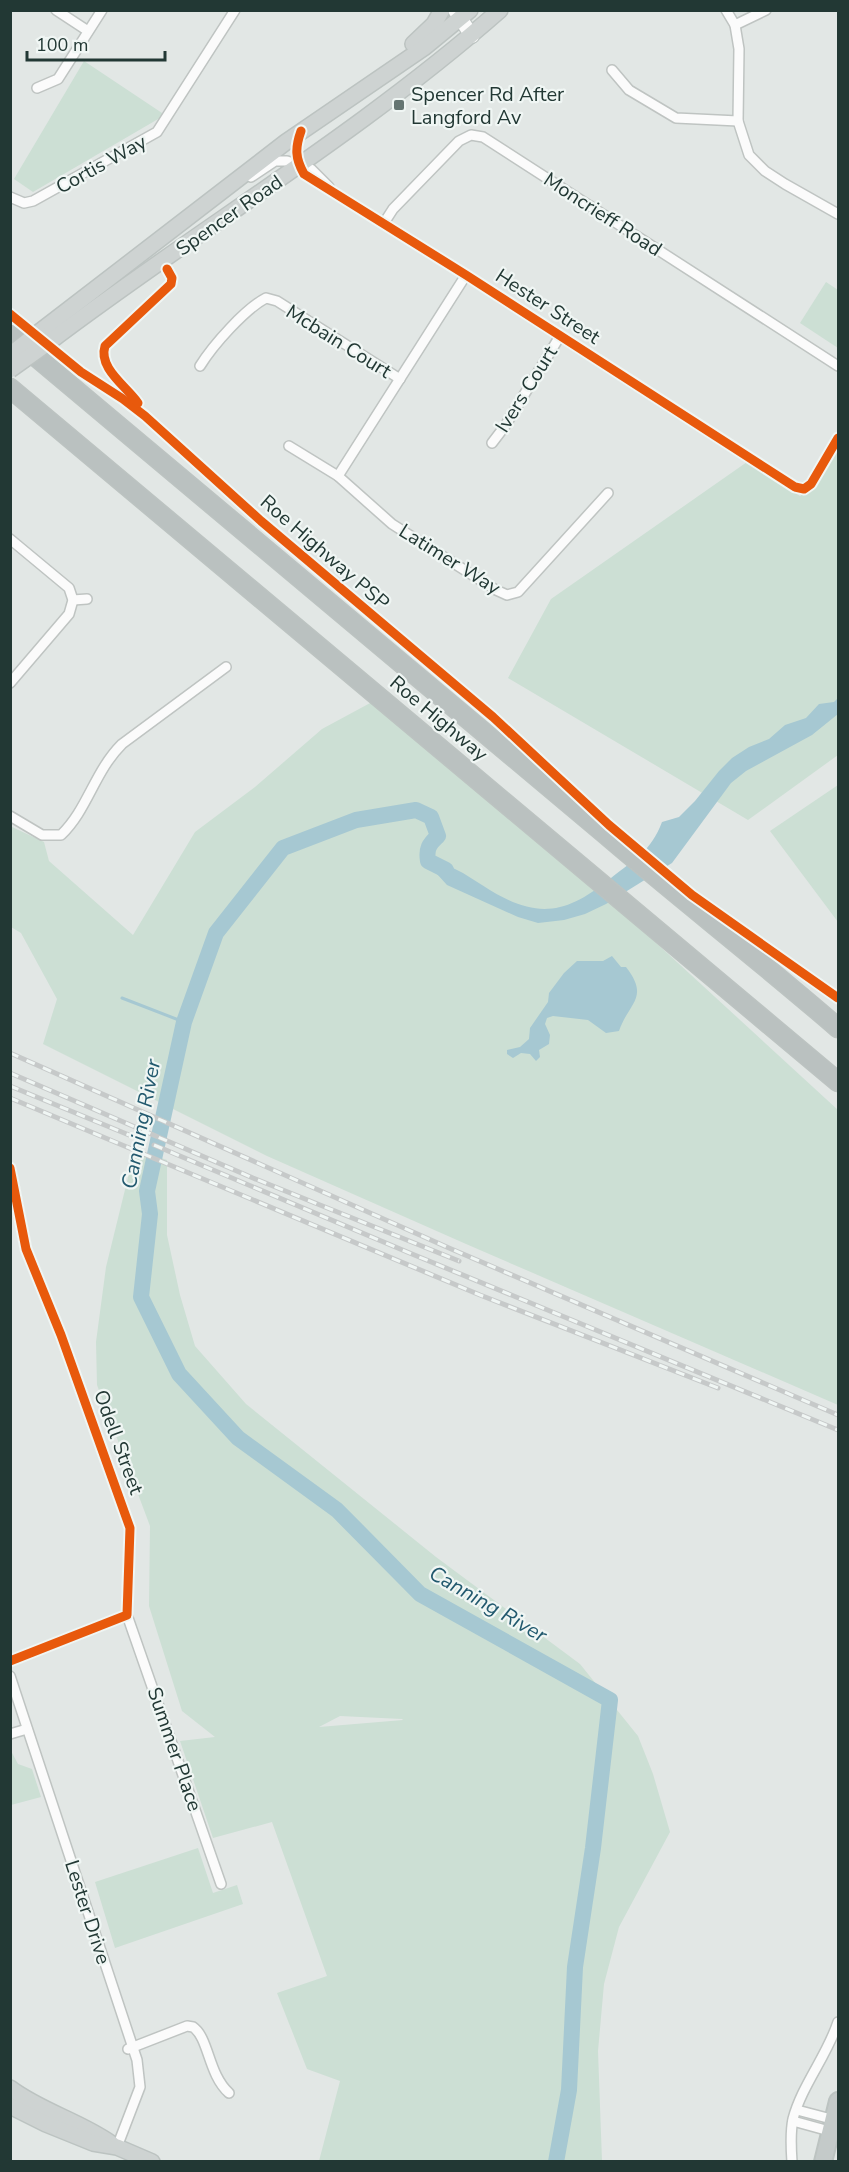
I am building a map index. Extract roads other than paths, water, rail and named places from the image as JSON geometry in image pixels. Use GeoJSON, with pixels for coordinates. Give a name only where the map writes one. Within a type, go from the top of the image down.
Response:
{"type":"FeatureCollection","features":[{"type":"Feature","properties":{"kind":"highway","name":"Roe Highway"},"geometry":{"type":"LineString","coordinates":[[10,334],[527,766],[680,897],[778,975],[838,1028]]}},
{"type":"Feature","properties":{"kind":"highway","name":"Roe Highway"},"geometry":{"type":"LineString","coordinates":[[10,388],[838,1082]]}},
{"type":"Feature","properties":{"kind":"highway"},"geometry":{"type":"LineString","coordinates":[[778,975],[809,994],[838,1017]]}},
{"type":"Feature","properties":{"kind":"highway"},"geometry":{"type":"LineString","coordinates":[[753,1012],[838,1092]]}},
{"type":"Feature","properties":{"kind":"highway"},"geometry":{"type":"LineString","coordinates":[[823,2162],[835,2126],[838,2101]]}},
{"type":"Feature","properties":{"kind":"main road"},"geometry":{"type":"LineString","coordinates":[[350,98],[361,81],[422,37],[434,24],[442,10]]}},
{"type":"Feature","properties":{"kind":"main road","name":"Spencer Road"},"geometry":{"type":"LineString","coordinates":[[10,355],[43,338],[299,166],[472,36],[500,10]]}},
{"type":"Feature","properties":{"kind":"main road"},"geometry":{"type":"LineString","coordinates":[[465,12],[485,25]]}},
{"type":"Feature","properties":{"kind":"main road"},"geometry":{"type":"LineString","coordinates":[[465,12],[472,36]]}},
{"type":"Feature","properties":{"kind":"main road","name":"Spencer Road"},"geometry":{"type":"LineString","coordinates":[[10,370],[43,338],[211,200],[301,131],[425,46],[465,12]]}},
{"type":"Feature","properties":{"kind":"main road"},"geometry":{"type":"LineString","coordinates":[[10,2088],[26,2100],[97,2133],[117,2147],[152,2162]]}},
{"type":"Feature","properties":{"kind":"main road"},"geometry":{"type":"LineString","coordinates":[[10,2106],[93,2143],[117,2147]]}},
{"type":"Feature","properties":{"kind":"street"},"geometry":{"type":"LineString","coordinates":[[56,10],[88,31]]}},
{"type":"Feature","properties":{"kind":"street"},"geometry":{"type":"LineString","coordinates":[[38,88],[58,79],[102,10]]}},
{"type":"Feature","properties":{"kind":"street","name":"Cortis Way"},"geometry":{"type":"LineString","coordinates":[[10,197],[24,203],[33,201],[157,132],[235,10]]}},
{"type":"Feature","properties":{"kind":"street"},"geometry":{"type":"LineString","coordinates":[[726,10],[735,25],[739,49],[738,121],[749,155],[765,171],[838,214]]}},
{"type":"Feature","properties":{"kind":"street"},"geometry":{"type":"LineString","coordinates":[[735,25],[766,10]]}},
{"type":"Feature","properties":{"kind":"street"},"geometry":{"type":"LineString","coordinates":[[612,70],[628,90],[676,118],[738,121]]}},
{"type":"Feature","properties":{"kind":"street"},"geometry":{"type":"LineString","coordinates":[[299,166],[296,146],[301,131]]}},
{"type":"Feature","properties":{"kind":"street","name":"Moncrieff Road"},"geometry":{"type":"LineString","coordinates":[[384,223],[393,209],[459,141],[471,135],[483,137],[838,366]]}},
{"type":"Feature","properties":{"kind":"street"},"geometry":{"type":"LineString","coordinates":[[211,200],[230,193],[275,161],[287,161],[299,166]]}},
{"type":"Feature","properties":{"kind":"street","name":"Hester Street"},"geometry":{"type":"LineString","coordinates":[[299,166],[304,174],[466,275],[795,487],[804,489],[811,484],[838,438]]}},
{"type":"Feature","properties":{"kind":"street"},"geometry":{"type":"LineString","coordinates":[[338,476],[466,275]]}},
{"type":"Feature","properties":{"kind":"street","name":"Mcbain Court"},"geometry":{"type":"LineString","coordinates":[[200,366],[211,349],[255,304],[266,298],[277,301],[400,379]]}},
{"type":"Feature","properties":{"kind":"street","name":"Ivers Court"},"geometry":{"type":"LineString","coordinates":[[492,443],[505,426],[560,336]]}},
{"type":"Feature","properties":{"kind":"street","name":"Latimer Way"},"geometry":{"type":"LineString","coordinates":[[289,446],[338,476],[392,524],[495,590],[507,595],[518,592],[608,493]]}},
{"type":"Feature","properties":{"kind":"street"},"geometry":{"type":"LineString","coordinates":[[10,539],[69,588],[73,600],[69,614],[10,683]]}},
{"type":"Feature","properties":{"kind":"street"},"geometry":{"type":"LineString","coordinates":[[73,600],[87,599]]}},
{"type":"Feature","properties":{"kind":"street"},"geometry":{"type":"LineString","coordinates":[[10,816],[42,836],[61,836],[72,824],[111,755],[122,744],[226,667]]}},
{"type":"Feature","properties":{"kind":"street","name":"Odell Street"},"geometry":{"type":"LineString","coordinates":[[10,1168],[26,1249],[62,1335],[130,1528],[127,1615]]}},
{"type":"Feature","properties":{"kind":"street"},"geometry":{"type":"LineString","coordinates":[[10,1661],[127,1615]]}},
{"type":"Feature","properties":{"kind":"street","name":"Summer Place"},"geometry":{"type":"LineString","coordinates":[[127,1615],[221,1884]]}},
{"type":"Feature","properties":{"kind":"street","name":"Lester Drive"},"geometry":{"type":"LineString","coordinates":[[10,1676],[130,2048],[137,2060],[140,2087],[117,2147]]}},
{"type":"Feature","properties":{"kind":"street"},"geometry":{"type":"LineString","coordinates":[[10,1734],[27,1729]]}},
{"type":"Feature","properties":{"kind":"street"},"geometry":{"type":"LineString","coordinates":[[792,2162],[793,2121],[796,2110],[831,2043],[838,2022]]}},
{"type":"Feature","properties":{"kind":"street"},"geometry":{"type":"LineString","coordinates":[[130,2048],[187,2026],[193,2027],[202,2038],[215,2076],[229,2093]]}},
{"type":"Feature","properties":{"kind":"street"},"geometry":{"type":"LineString","coordinates":[[796,2110],[835,2126]]}},
{"type":"Feature","properties":{"kind":"street"},"geometry":{"type":"LineString","coordinates":[[793,2121],[835,2126]]}},
{"type":"Feature","properties":{"kind":"water"},"geometry":{"type":"Polygon","coordinates":[[[838,698],[838,714],[812,735],[746,771],[731,783],[672,863],[606,904],[585,914],[564,920],[538,923],[518,917],[447,885],[428,861],[463,873],[517,904],[548,909],[563,906],[594,891],[641,854],[653,840],[662,822],[679,817],[732,758],[749,747],[769,739],[785,725],[806,718],[819,704],[834,702],[838,698]]]}},
{"type":"Feature","properties":{"kind":"water"},"geometry":{"type":"Polygon","coordinates":[[[612,956],[621,967],[626,967],[633,977],[637,993],[619,1031],[606,1033],[588,1020],[553,1016],[547,1018],[545,1024],[550,1035],[549,1044],[539,1050],[540,1057],[536,1061],[530,1054],[521,1053],[513,1058],[507,1054],[507,1050],[520,1047],[529,1039],[530,1028],[548,1002],[549,993],[564,973],[577,961],[603,961],[612,956]]]}},
{"type":"Feature","properties":{"kind":"waterway","name":"Canning River"},"geometry":{"type":"LineString","coordinates":[[446,870],[428,861],[429,847],[438,836],[431,817],[416,810],[356,820],[283,848],[216,933],[184,1022],[147,1191],[150,1214],[141,1297],[179,1374],[238,1438],[337,1510],[420,1594],[610,1700],[593,1848],[575,1967],[569,2090],[556,2162]]}},
{"type":"Feature","properties":{"kind":"waterway"},"geometry":{"type":"LineString","coordinates":[[122,998],[184,1022]]}},
{"type":"Feature","properties":{"kind":"railway"},"geometry":{"type":"LineString","coordinates":[[10,1053],[449,1248],[838,1415]]}},
{"type":"Feature","properties":{"kind":"railway"},"geometry":{"type":"LineString","coordinates":[[10,1073],[253,1178],[459,1261]]}},
{"type":"Feature","properties":{"kind":"railway"},"geometry":{"type":"LineString","coordinates":[[10,1086],[129,1135]]}},
{"type":"Feature","properties":{"kind":"railway"},"geometry":{"type":"LineString","coordinates":[[10,1098],[480,1295],[718,1388]]}},
{"type":"Feature","properties":{"kind":"railway"},"geometry":{"type":"LineString","coordinates":[[154,1145],[838,1430]]}},
{"type":"Feature","properties":{"kind":"place","name":"Spencer Rd After Langford Av"},"geometry":{"type":"Point","coordinates":[399,105]}}]}
